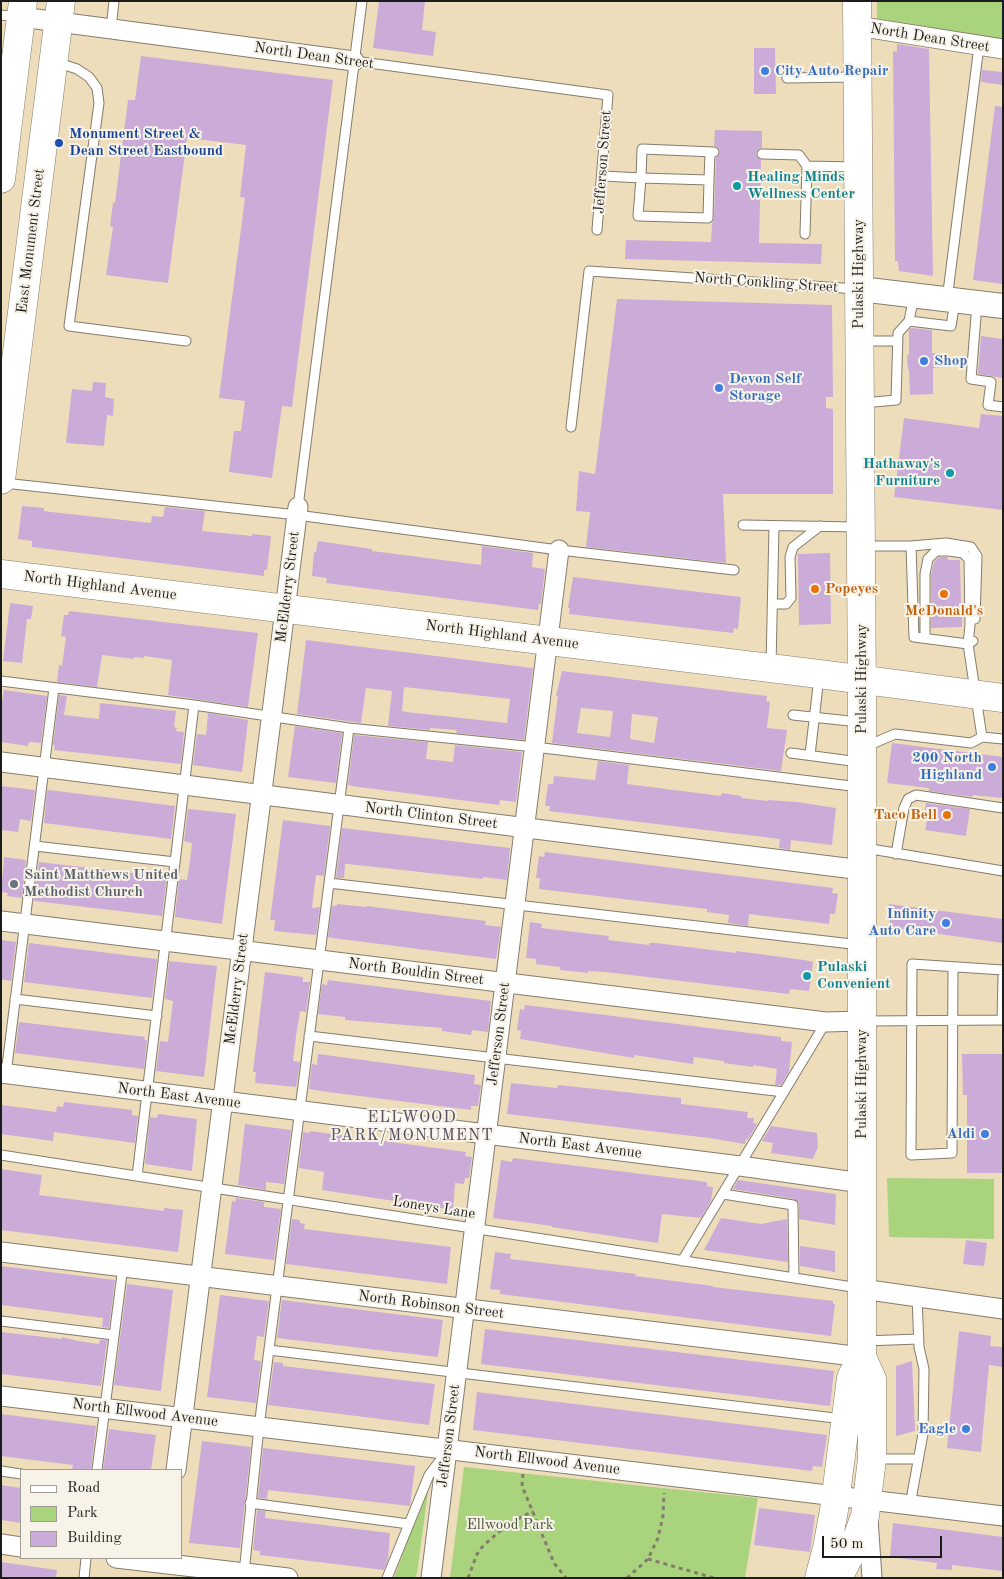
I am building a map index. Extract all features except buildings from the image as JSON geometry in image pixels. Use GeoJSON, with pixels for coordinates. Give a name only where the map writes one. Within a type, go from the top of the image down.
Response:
{"type":"FeatureCollection","features":[{"type":"Feature","properties":{"kind":"main road","name":"Pulaski Highway"},"geometry":{"type":"LineString","coordinates":[[855,8],[858,77],[860,289],[862,1349],[872,1379],[872,1459],[867,1500]]}},
{"type":"Feature","properties":{"kind":"main road"},"geometry":{"type":"LineString","coordinates":[[1,179],[15,11]]}},
{"type":"Feature","properties":{"kind":"main road","name":"East Monument Street"},"geometry":{"type":"LineString","coordinates":[[1,481],[59,12]]}},
{"type":"Feature","properties":{"kind":"main road","name":"North Highland Avenue"},"geometry":{"type":"LineString","coordinates":[[1,574],[1003,698]]}},
{"type":"Feature","properties":{"kind":"main road","name":"Pulaski Highway"},"geometry":{"type":"LineString","coordinates":[[819,1578],[827,1548],[836,1496],[851,1378],[862,1349]]}},
{"type":"Feature","properties":{"kind":"main road"},"geometry":{"type":"LineString","coordinates":[[838,1578],[859,1535],[865,1516],[867,1500],[853,1478],[855,1436],[846,1419]]}},
{"type":"Feature","properties":{"kind":"street","name":"North Dean Street"},"geometry":{"type":"LineString","coordinates":[[855,8],[979,46],[1003,49]]}},
{"type":"Feature","properties":{"kind":"street","name":"North Dean Street"},"geometry":{"type":"LineString","coordinates":[[15,11],[59,12],[111,29],[354,61]]}},
{"type":"Feature","properties":{"kind":"street","name":"North Conkling Street"},"geometry":{"type":"LineString","coordinates":[[860,289],[1003,306]]}},
{"type":"Feature","properties":{"kind":"street","name":"McElderry Street"},"geometry":{"type":"LineString","coordinates":[[176,1469],[297,511]]}},
{"type":"Feature","properties":{"kind":"street","name":"Jefferson Street"},"geometry":{"type":"LineString","coordinates":[[431,1578],[559,550]]}},
{"type":"Feature","properties":{"kind":"street","name":"North Clinton Street"},"geometry":{"type":"LineString","coordinates":[[1,762],[524,828],[862,859]]}},
{"type":"Feature","properties":{"kind":"street","name":"North Bouldin Street"},"geometry":{"type":"LineString","coordinates":[[1,921],[826,1022],[862,1021]]}},
{"type":"Feature","properties":{"kind":"street","name":"North East Avenue"},"geometry":{"type":"LineString","coordinates":[[4,1073],[862,1183]]}},
{"type":"Feature","properties":{"kind":"street","name":"North Robinson Street"},"geometry":{"type":"LineString","coordinates":[[1,1252],[464,1309],[862,1349]]}},
{"type":"Feature","properties":{"kind":"street"},"geometry":{"type":"LineString","coordinates":[[862,1289],[1003,1310]]}},
{"type":"Feature","properties":{"kind":"street","name":"North Ellwood Avenue"},"geometry":{"type":"LineString","coordinates":[[1,1396],[1003,1516]]}},
{"type":"Feature","properties":{"kind":"street","name":"Pulaski Highway"},"geometry":{"type":"LineString","coordinates":[[867,1500],[875,1577]]}},
{"type":"Feature","properties":{"kind":"street"},"geometry":{"type":"LineString","coordinates":[[1,1544],[20,1547]]}},
{"type":"Feature","properties":{"kind":"street"},"geometry":{"type":"LineString","coordinates":[[122,1559],[164,1566],[288,1578]]}},
{"type":"Feature","properties":{"kind":"lane"},"geometry":{"type":"LineString","coordinates":[[111,29],[114,1]]}},
{"type":"Feature","properties":{"kind":"lane"},"geometry":{"type":"LineString","coordinates":[[297,511],[362,1]]}},
{"type":"Feature","properties":{"kind":"lane"},"geometry":{"type":"LineString","coordinates":[[979,46],[960,302],[970,379],[991,382],[988,405],[1003,407]]}},
{"type":"Feature","properties":{"kind":"lane"},"geometry":{"type":"LineString","coordinates":[[53,61],[77,69],[90,77],[97,88],[99,103],[69,326],[186,341]]}},
{"type":"Feature","properties":{"kind":"lane","name":"North Dean Street"},"geometry":{"type":"LineString","coordinates":[[354,61],[608,95]]}},
{"type":"Feature","properties":{"kind":"lane"},"geometry":{"type":"LineString","coordinates":[[787,78],[858,77]]}},
{"type":"Feature","properties":{"kind":"lane","name":"Jefferson Street"},"geometry":{"type":"LineString","coordinates":[[598,230],[608,95]]}},
{"type":"Feature","properties":{"kind":"lane"},"geometry":{"type":"LineString","coordinates":[[642,149],[712,152],[708,218],[638,216],[641,178],[642,149]]}},
{"type":"Feature","properties":{"kind":"lane"},"geometry":{"type":"LineString","coordinates":[[762,154],[799,155],[807,166],[805,234]]}},
{"type":"Feature","properties":{"kind":"lane"},"geometry":{"type":"LineString","coordinates":[[807,166],[858,168]]}},
{"type":"Feature","properties":{"kind":"lane"},"geometry":{"type":"LineString","coordinates":[[603,176],[709,180]]}},
{"type":"Feature","properties":{"kind":"lane","name":"North Conkling Street"},"geometry":{"type":"LineString","coordinates":[[571,426],[589,271],[860,289]]}},
{"type":"Feature","properties":{"kind":"lane"},"geometry":{"type":"LineString","coordinates":[[860,403],[896,400],[898,333],[909,321],[914,296]]}},
{"type":"Feature","properties":{"kind":"lane"},"geometry":{"type":"LineString","coordinates":[[909,321],[951,326],[960,302]]}},
{"type":"Feature","properties":{"kind":"lane"},"geometry":{"type":"LineString","coordinates":[[860,341],[898,341]]}},
{"type":"Feature","properties":{"kind":"lane"},"geometry":{"type":"LineString","coordinates":[[1,481],[297,511],[559,550],[734,570]]}},
{"type":"Feature","properties":{"kind":"lane"},"geometry":{"type":"LineString","coordinates":[[743,525],[820,526],[911,546],[946,543],[971,546],[977,556],[974,640],[968,644],[914,637],[911,546]]}},
{"type":"Feature","properties":{"kind":"lane"},"geometry":{"type":"LineString","coordinates":[[771,669],[774,526]]}},
{"type":"Feature","properties":{"kind":"lane"},"geometry":{"type":"LineString","coordinates":[[773,604],[786,604],[791,598],[790,558],[793,547],[820,526]]}},
{"type":"Feature","properties":{"kind":"lane"},"geometry":{"type":"LineString","coordinates":[[925,638],[925,574],[928,559],[936,552],[964,553],[969,559],[970,625],[968,644],[982,737]]}},
{"type":"Feature","properties":{"kind":"lane"},"geometry":{"type":"LineString","coordinates":[[810,755],[819,674]]}},
{"type":"Feature","properties":{"kind":"lane"},"geometry":{"type":"LineString","coordinates":[[1,681],[194,705],[349,728],[535,747],[862,755]]}},
{"type":"Feature","properties":{"kind":"lane"},"geometry":{"type":"LineString","coordinates":[[4,1073],[25,924],[54,688]]}},
{"type":"Feature","properties":{"kind":"lane"},"geometry":{"type":"LineString","coordinates":[[137,1176],[194,705]]}},
{"type":"Feature","properties":{"kind":"lane"},"geometry":{"type":"LineString","coordinates":[[793,714],[814,717],[862,755]]}},
{"type":"Feature","properties":{"kind":"lane"},"geometry":{"type":"LineString","coordinates":[[243,1575],[259,1427],[349,728]]}},
{"type":"Feature","properties":{"kind":"lane"},"geometry":{"type":"LineString","coordinates":[[791,753],[862,755],[895,734],[971,743],[982,737],[1003,740]]}},
{"type":"Feature","properties":{"kind":"lane"},"geometry":{"type":"LineString","coordinates":[[896,854],[904,808],[908,799],[916,795],[1003,808]]}},
{"type":"Feature","properties":{"kind":"lane"},"geometry":{"type":"LineString","coordinates":[[34,846],[175,862]]}},
{"type":"Feature","properties":{"kind":"lane"},"geometry":{"type":"LineString","coordinates":[[862,859],[896,854],[1003,871]]}},
{"type":"Feature","properties":{"kind":"lane"},"geometry":{"type":"LineString","coordinates":[[329,883],[862,945]]}},
{"type":"Feature","properties":{"kind":"lane"},"geometry":{"type":"LineString","coordinates":[[953,967],[952,1153],[911,1155],[912,964],[1003,970]]}},
{"type":"Feature","properties":{"kind":"lane"},"geometry":{"type":"LineString","coordinates":[[862,1021],[1002,1020],[1003,977]]}},
{"type":"Feature","properties":{"kind":"lane"},"geometry":{"type":"LineString","coordinates":[[15,999],[157,1016]]}},
{"type":"Feature","properties":{"kind":"lane"},"geometry":{"type":"LineString","coordinates":[[682,1261],[826,1022]]}},
{"type":"Feature","properties":{"kind":"lane"},"geometry":{"type":"LineString","coordinates":[[309,1036],[784,1092]]}},
{"type":"Feature","properties":{"kind":"lane","name":"Loneys Lane"},"geometry":{"type":"LineString","coordinates":[[1,1155],[862,1289]]}},
{"type":"Feature","properties":{"kind":"lane"},"geometry":{"type":"LineString","coordinates":[[722,1194],[793,1205],[794,1278]]}},
{"type":"Feature","properties":{"kind":"lane"},"geometry":{"type":"LineString","coordinates":[[97,1469],[123,1266]]}},
{"type":"Feature","properties":{"kind":"lane"},"geometry":{"type":"LineString","coordinates":[[910,1505],[923,1434],[924,1369],[919,1347],[917,1297]]}},
{"type":"Feature","properties":{"kind":"lane"},"geometry":{"type":"LineString","coordinates":[[1,1321],[114,1334]]}},
{"type":"Feature","properties":{"kind":"lane"},"geometry":{"type":"LineString","coordinates":[[862,1349],[919,1339]]}},
{"type":"Feature","properties":{"kind":"lane"},"geometry":{"type":"LineString","coordinates":[[269,1350],[456,1374],[846,1419]]}},
{"type":"Feature","properties":{"kind":"lane"},"geometry":{"type":"LineString","coordinates":[[387,1578],[429,1475],[447,1449]]}},
{"type":"Feature","properties":{"kind":"lane"},"geometry":{"type":"LineString","coordinates":[[872,1459],[918,1459]]}},
{"type":"Feature","properties":{"kind":"lane"},"geometry":{"type":"LineString","coordinates":[[1,1471],[20,1474]]}},
{"type":"Feature","properties":{"kind":"lane"},"geometry":{"type":"LineString","coordinates":[[250,1503],[409,1524]]}},
{"type":"Feature","properties":{"kind":"lane"},"geometry":{"type":"LineString","coordinates":[[84,1578],[86,1559]]}},
{"type":"Feature","properties":{"kind":"path"},"geometry":{"type":"LineString","coordinates":[[526,1458],[522,1486],[554,1563],[566,1578]]}},
{"type":"Feature","properties":{"kind":"path"},"geometry":{"type":"LineString","coordinates":[[627,1578],[648,1559],[658,1538],[663,1516],[664,1493]]}},
{"type":"Feature","properties":{"kind":"path"},"geometry":{"type":"LineString","coordinates":[[468,1578],[477,1554],[483,1546],[508,1525],[533,1512]]}},
{"type":"Feature","properties":{"kind":"path"},"geometry":{"type":"LineString","coordinates":[[648,1559],[714,1578]]}},
{"type":"Feature","properties":{"kind":"green space"},"geometry":{"type":"Polygon","coordinates":[[[877,1],[1003,1],[1003,40],[877,20],[877,1]]]}},
{"type":"Feature","properties":{"kind":"green space"},"geometry":{"type":"Polygon","coordinates":[[[887,1178],[994,1179],[994,1239],[889,1237],[887,1178]]]}},
{"type":"Feature","properties":{"kind":"green space","name":"Ellwood Park"},"geometry":{"type":"Polygon","coordinates":[[[464,1467],[758,1498],[745,1578],[450,1578],[464,1467]]]}},
{"type":"Feature","properties":{"kind":"green space","name":"Ellwood Park"},"geometry":{"type":"Polygon","coordinates":[[[426,1491],[428,1492],[417,1573],[415,1578],[394,1578],[426,1491]]]}},
{"type":"Feature","properties":{"kind":"place","name":"City Auto Repair"},"geometry":{"type":"Point","coordinates":[765,71]}},
{"type":"Feature","properties":{"kind":"place","name":"Monument Street & Dean Street Eastbound"},"geometry":{"type":"Point","coordinates":[59,143]}},
{"type":"Feature","properties":{"kind":"place","name":"Healing Minds Wellness Center"},"geometry":{"type":"Point","coordinates":[737,186]}},
{"type":"Feature","properties":{"kind":"place","name":"Shop"},"geometry":{"type":"Point","coordinates":[924,361]}},
{"type":"Feature","properties":{"kind":"place","name":"Devon Self Storage"},"geometry":{"type":"Point","coordinates":[719,388]}},
{"type":"Feature","properties":{"kind":"place","name":"Hathaway's Furniture"},"geometry":{"type":"Point","coordinates":[950,473]}},
{"type":"Feature","properties":{"kind":"place","name":"Popeyes"},"geometry":{"type":"Point","coordinates":[815,589]}},
{"type":"Feature","properties":{"kind":"place","name":"McDonald's"},"geometry":{"type":"Point","coordinates":[944,594]}},
{"type":"Feature","properties":{"kind":"place","name":"200 North Highland"},"geometry":{"type":"Point","coordinates":[992,767]}},
{"type":"Feature","properties":{"kind":"place","name":"Taco Bell"},"geometry":{"type":"Point","coordinates":[947,815]}},
{"type":"Feature","properties":{"kind":"place","name":"Saint Matthews United Methodist Church"},"geometry":{"type":"Point","coordinates":[14,884]}},
{"type":"Feature","properties":{"kind":"place","name":"Infinity Auto Care"},"geometry":{"type":"Point","coordinates":[946,923]}},
{"type":"Feature","properties":{"kind":"place","name":"Pulaski Convenient"},"geometry":{"type":"Point","coordinates":[807,976]}},
{"type":"Feature","properties":{"kind":"place","name":"Aldi"},"geometry":{"type":"Point","coordinates":[985,1134]}},
{"type":"Feature","properties":{"kind":"place","name":"Eagle"},"geometry":{"type":"Point","coordinates":[966,1429]}},
{"type":"Feature","properties":{"kind":"district","name":"ELLWOOD PARK/MONUMENT"},"geometry":{"type":"Point","coordinates":[412,1127]}}]}
